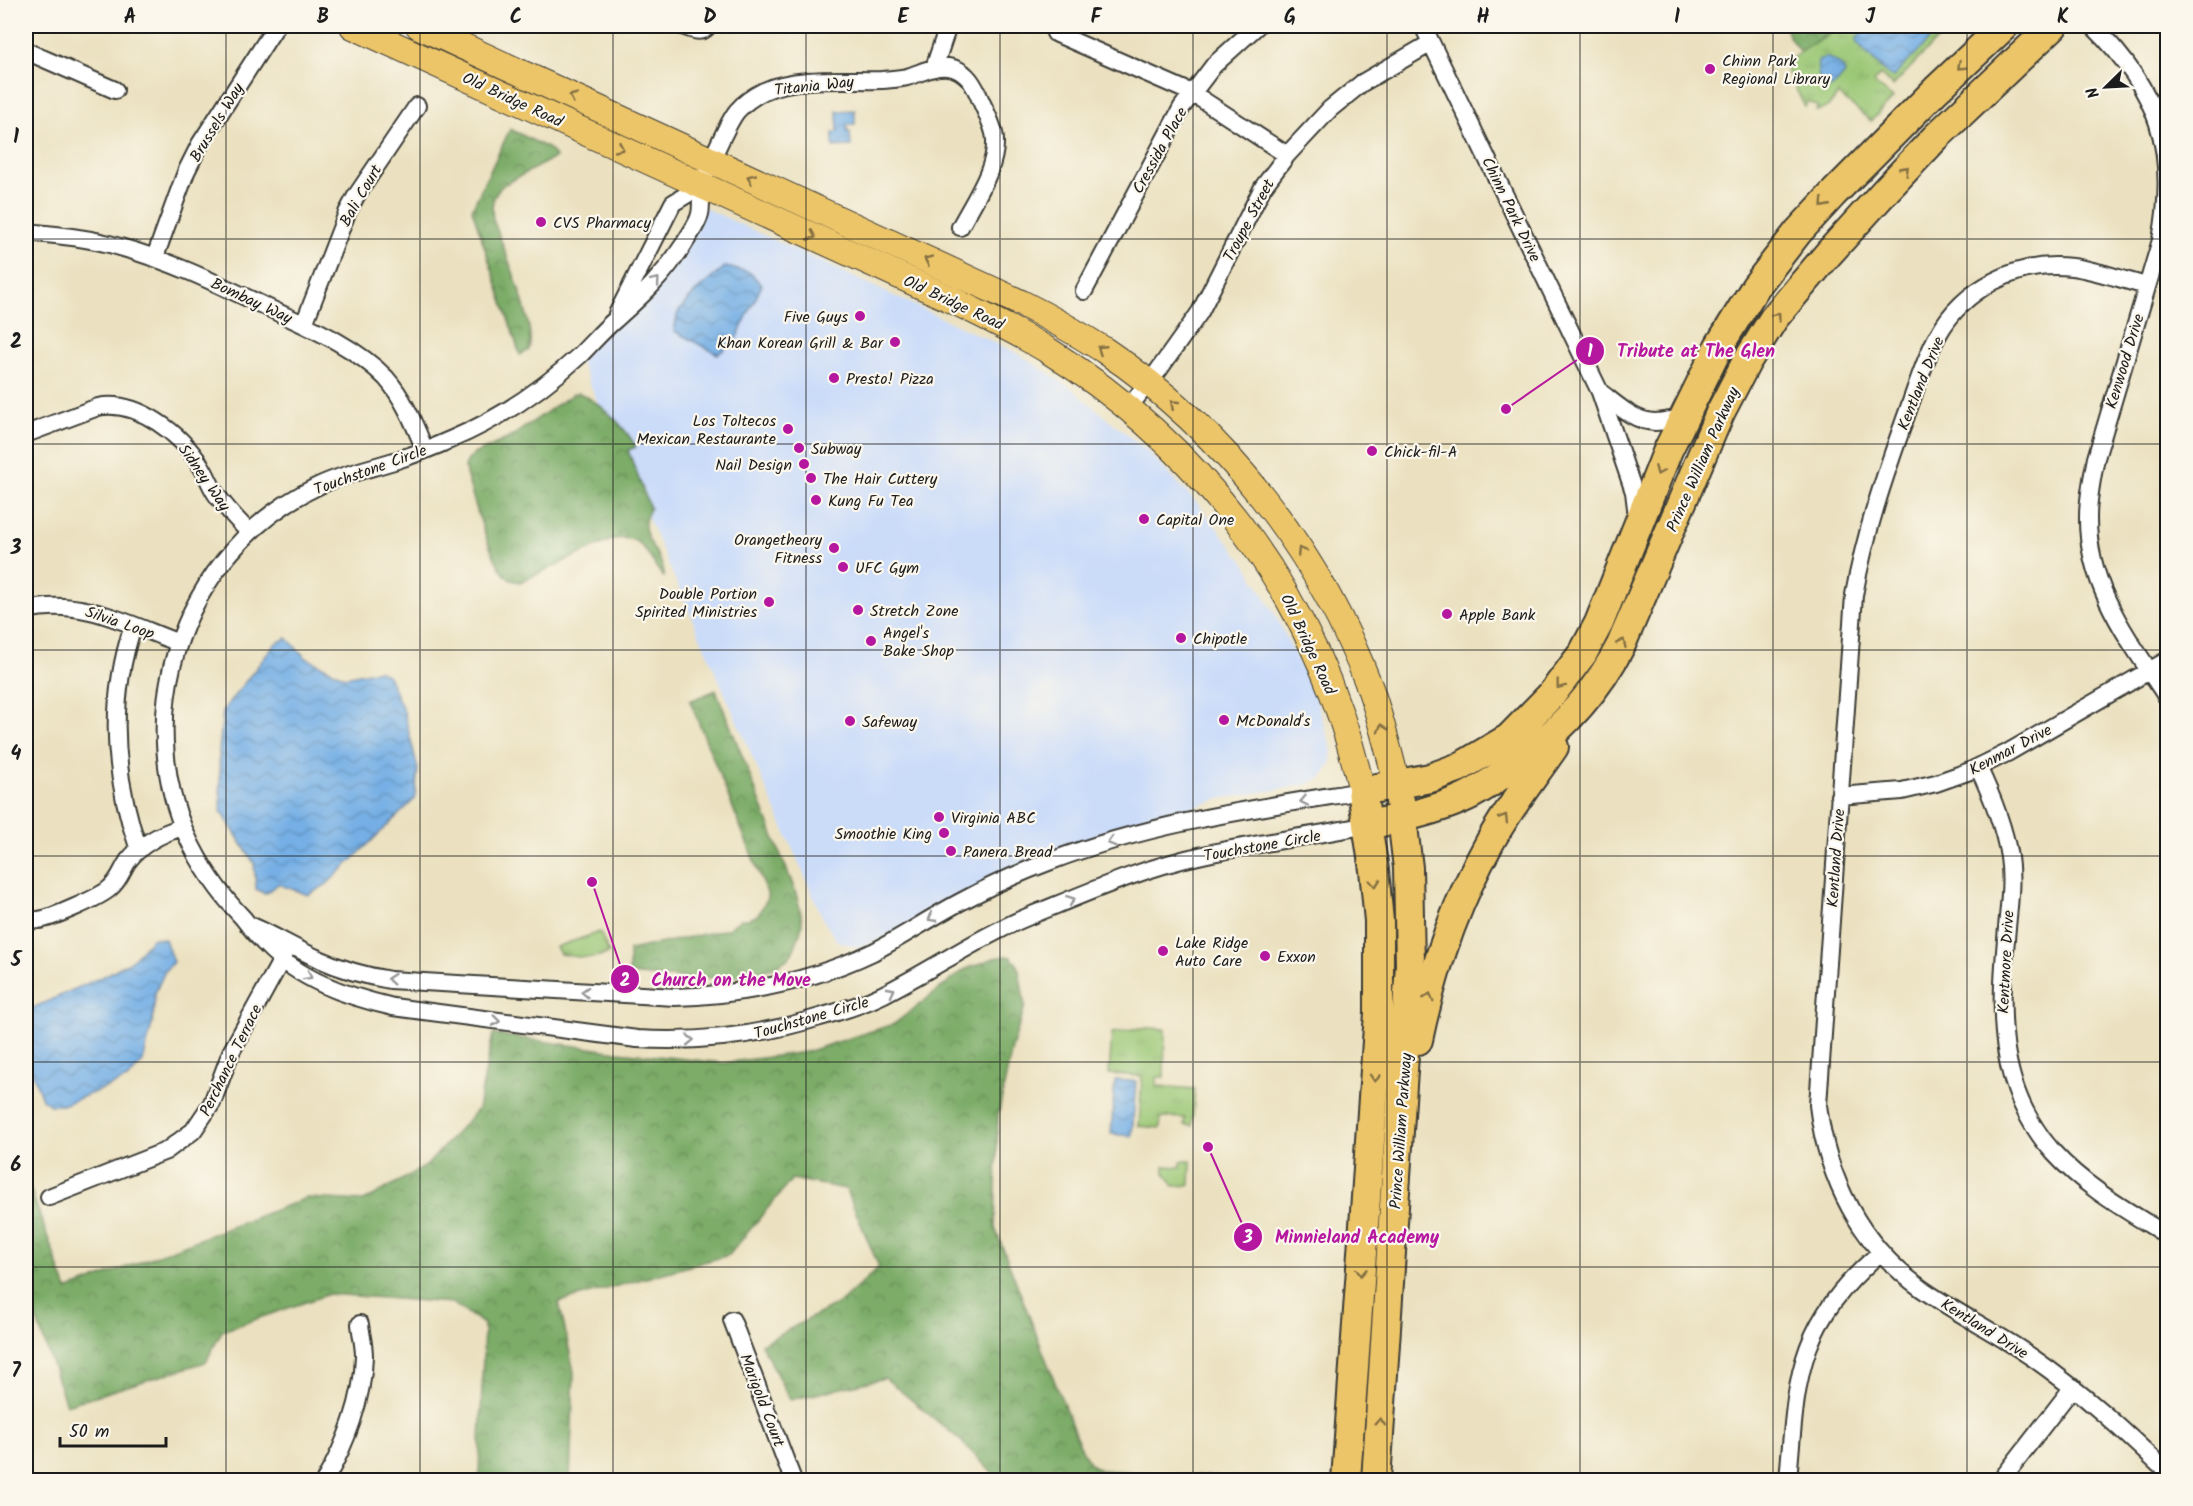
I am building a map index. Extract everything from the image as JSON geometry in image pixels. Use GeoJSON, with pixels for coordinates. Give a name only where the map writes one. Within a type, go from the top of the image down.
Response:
{"type":"FeatureCollection","features":[{"type":"Feature","properties":{"kind":"highway","name":"Prince William Parkway"},"geometry":{"type":"LineString","coordinates":[[1346,1480],[1379,1013],[1379,921],[1362,791],[1445,773],[1480,757],[1509,738],[1541,706],[1573,666],[1599,623],[1668,450],[1732,322],[1756,286],[1798,232],[1833,194],[1935,90],[2004,26]]}},
{"type":"Feature","properties":{"kind":"highway","name":"Prince William Parkway"},"geometry":{"type":"LineString","coordinates":[[1368,825],[1402,818],[1462,799],[1491,782],[1545,741],[1592,693],[1608,671],[1633,620],[1720,413],[1747,361],[1774,318],[1829,253],[1935,138],[2053,26]]}},
{"type":"Feature","properties":{"kind":"highway"},"geometry":{"type":"LineString","coordinates":[[1399,1136],[1435,974],[1457,913],[1489,843],[1504,818],[1592,693]]}},
{"type":"Feature","properties":{"kind":"highway","name":"Prince William Parkway"},"geometry":{"type":"LineString","coordinates":[[1376,1480],[1411,932],[1408,868],[1397,784]]}},
{"type":"Feature","properties":{"kind":"main road","name":"Old Bridge Road"},"geometry":{"type":"LineString","coordinates":[[353,26],[1006,327],[1048,350],[1095,382],[1128,408],[1180,456],[1247,534],[1280,583],[1304,626],[1324,670],[1344,723],[1362,791]]}},
{"type":"Feature","properties":{"kind":"main road","name":"Old Bridge Road"},"geometry":{"type":"LineString","coordinates":[[419,26],[1021,303],[1104,350],[1148,383],[1201,429],[1248,478],[1300,549],[1325,590],[1365,678],[1385,735],[1397,784]]}},
{"type":"Feature","properties":{"kind":"street","name":"Brussels Way"},"geometry":{"type":"LineString","coordinates":[[155,257],[186,172],[200,144],[276,26]]}},
{"type":"Feature","properties":{"kind":"street"},"geometry":{"type":"LineString","coordinates":[[682,26],[698,32],[705,30],[708,26]]}},
{"type":"Feature","properties":{"kind":"street"},"geometry":{"type":"LineString","coordinates":[[948,26],[934,68],[951,67],[966,75],[973,83],[994,134],[996,147],[993,161],[960,227]]}},
{"type":"Feature","properties":{"kind":"street","name":"Cressida Place"},"geometry":{"type":"LineString","coordinates":[[1084,291],[1192,93],[1214,65],[1257,26]]}},
{"type":"Feature","properties":{"kind":"street","name":"Chinn Park Drive"},"geometry":{"type":"LineString","coordinates":[[1423,26],[1600,392],[1634,492],[1637,526]]}},
{"type":"Feature","properties":{"kind":"street","name":"Kenwood Drive"},"geometry":{"type":"LineString","coordinates":[[2092,26],[2130,66],[2145,90],[2165,142],[2167,185],[2161,240],[2096,458],[2088,518],[2089,543],[2094,569],[2111,612],[2168,699]]}},
{"type":"Feature","properties":{"kind":"street"},"geometry":{"type":"LineString","coordinates":[[1055,33],[1192,93],[1287,155]]}},
{"type":"Feature","properties":{"kind":"street","name":"Troupe Street"},"geometry":{"type":"LineString","coordinates":[[1128,408],[1200,312],[1263,187],[1287,155],[1330,109],[1362,83],[1431,43]]}},
{"type":"Feature","properties":{"kind":"street"},"geometry":{"type":"LineString","coordinates":[[26,51],[115,90]]}},
{"type":"Feature","properties":{"kind":"street","name":"Titania Way"},"geometry":{"type":"LineString","coordinates":[[701,186],[734,115],[751,99],[766,90],[782,85],[818,81],[894,79],[934,68]]}},
{"type":"Feature","properties":{"kind":"street","name":"Bali Court"},"geometry":{"type":"LineString","coordinates":[[304,324],[347,213],[417,106]]}},
{"type":"Feature","properties":{"kind":"street","name":"Touchstone Circle"},"geometry":{"type":"LineString","coordinates":[[614,321],[673,203],[701,186]]}},
{"type":"Feature","properties":{"kind":"street","name":"Touchstone Circle"},"geometry":{"type":"LineString","coordinates":[[701,186],[700,214],[683,244],[655,283],[578,357],[522,401],[488,422],[425,450],[317,486],[291,500],[249,532],[235,546],[203,590],[179,643],[166,699],[165,742],[172,790],[183,827],[212,881],[265,944],[302,973],[326,986],[362,1000],[393,1007],[637,1039],[701,1040],[741,1036],[787,1027],[850,1008],[883,995],[981,939],[1030,916],[1148,871],[1201,855],[1368,825]]}},
{"type":"Feature","properties":{"kind":"street","name":"Bombay Way"},"geometry":{"type":"LineString","coordinates":[[26,232],[80,238],[155,257],[304,324],[367,361],[385,377],[410,412],[425,450]]}},
{"type":"Feature","properties":{"kind":"street","name":"Kentland Drive"},"geometry":{"type":"LineString","coordinates":[[2147,286],[2072,267],[2036,268],[2014,273],[1978,290],[1964,301],[1949,317],[1938,336],[1886,471],[1859,563],[1850,635],[1818,1105],[1821,1134],[1839,1188],[1864,1233],[1881,1252],[1921,1288],[2032,1357],[2073,1387],[2113,1420],[2168,1473]]}},
{"type":"Feature","properties":{"kind":"street","name":"Chinn Park Drive"},"geometry":{"type":"LineString","coordinates":[[1600,392],[1632,415],[1644,420],[1653,422],[1684,418]]}},
{"type":"Feature","properties":{"kind":"street","name":"Sidney Way"},"geometry":{"type":"LineString","coordinates":[[26,434],[98,406],[111,404],[123,406],[155,421],[188,448],[201,465],[214,492],[249,532]]}},
{"type":"Feature","properties":{"kind":"street","name":"Silvia Loop"},"geometry":{"type":"LineString","coordinates":[[26,610],[46,606],[82,608],[179,643]]}},
{"type":"Feature","properties":{"kind":"street"},"geometry":{"type":"LineString","coordinates":[[133,626],[118,684],[115,738],[122,791],[139,850]]}},
{"type":"Feature","properties":{"kind":"street","name":"Kenmar Drive"},"geometry":{"type":"LineString","coordinates":[[1839,796],[1902,791],[1936,783],[1978,767],[2168,660]]}},
{"type":"Feature","properties":{"kind":"street","name":"Kentmore Drive"},"geometry":{"type":"LineString","coordinates":[[1978,767],[2001,821],[2009,857],[2010,884],[2001,990],[2002,1023],[2005,1053],[2019,1095],[2037,1131],[2072,1171],[2168,1236]]}},
{"type":"Feature","properties":{"kind":"street","name":"Touchstone Circle"},"geometry":{"type":"LineString","coordinates":[[249,925],[319,959],[348,970],[390,980],[675,997],[748,992],[820,973],[873,952],[962,900],[1053,860],[1167,826],[1362,791]]}},
{"type":"Feature","properties":{"kind":"street"},"geometry":{"type":"LineString","coordinates":[[26,915],[28,918],[39,920],[100,896],[115,884],[128,862],[139,850],[154,839],[183,827]]}},
{"type":"Feature","properties":{"kind":"street","name":"Perchance Terrace"},"geometry":{"type":"LineString","coordinates":[[49,1197],[166,1151],[193,1131],[212,1103],[231,1052],[290,944]]}},
{"type":"Feature","properties":{"kind":"street"},"geometry":{"type":"LineString","coordinates":[[1788,1480],[1795,1398],[1808,1346],[1819,1321],[1829,1306],[1848,1283],[1881,1252]]}},
{"type":"Feature","properties":{"kind":"street","name":"Marigold Court"},"geometry":{"type":"LineString","coordinates":[[732,1320],[793,1480]]}},
{"type":"Feature","properties":{"kind":"street"},"geometry":{"type":"LineString","coordinates":[[325,1480],[346,1437],[358,1395],[364,1353],[360,1324]]}},
{"type":"Feature","properties":{"kind":"street"},"geometry":{"type":"LineString","coordinates":[[2001,1480],[2073,1387]]}},
{"type":"Feature","properties":{"kind":"shaded area"},"geometry":{"type":"Polygon","coordinates":[[[703,207],[1019,354],[1071,388],[1147,451],[1199,505],[1247,566],[1276,616],[1315,696],[1332,750],[1331,764],[1323,777],[1306,785],[1219,799],[1048,854],[870,944],[857,947],[837,941],[824,921],[578,357],[644,295],[703,207]]]}},
{"type":"Feature","properties":{"kind":"green space"},"geometry":{"type":"Polygon","coordinates":[[[1784,26],[1834,26],[1827,35],[1800,52],[1784,26]]]}},
{"type":"Feature","properties":{"kind":"green space"},"geometry":{"type":"Polygon","coordinates":[[[1834,26],[1950,26],[1893,86],[1880,75],[1873,82],[1893,98],[1871,121],[1838,94],[1826,108],[1816,111],[1818,107],[1808,101],[1805,107],[1784,65],[1800,52],[1827,36],[1834,26]]]}},
{"type":"Feature","properties":{"kind":"green space"},"geometry":{"type":"Polygon","coordinates":[[[510,129],[548,148],[556,157],[503,185],[494,197],[492,205],[493,219],[518,285],[528,322],[529,350],[520,355],[472,209],[510,129]]]}},
{"type":"Feature","properties":{"kind":"green space"},"geometry":{"type":"Polygon","coordinates":[[[579,393],[596,402],[612,416],[626,431],[636,447],[628,450],[650,508],[645,520],[645,529],[662,564],[664,577],[639,544],[624,538],[613,539],[520,582],[511,580],[504,573],[490,548],[466,474],[465,466],[468,460],[474,454],[509,438],[573,394],[579,393]]]}},
{"type":"Feature","properties":{"kind":"green space"},"geometry":{"type":"Polygon","coordinates":[[[716,690],[796,894],[802,922],[799,934],[790,956],[777,966],[759,972],[713,978],[629,974],[629,950],[728,929],[741,919],[758,915],[767,899],[767,893],[690,701],[716,690]]]}},
{"type":"Feature","properties":{"kind":"green space"},"geometry":{"type":"Polygon","coordinates":[[[600,932],[609,953],[597,957],[578,957],[560,954],[556,947],[600,932]]]}},
{"type":"Feature","properties":{"kind":"green space"},"geometry":{"type":"Polygon","coordinates":[[[1011,957],[1018,965],[1025,1006],[1012,1048],[998,1116],[995,1228],[1079,1444],[1090,1464],[1100,1470],[1276,1480],[999,1480],[961,1441],[885,1378],[790,1400],[761,1344],[841,1302],[879,1267],[846,1189],[792,1179],[729,1255],[559,1302],[574,1372],[570,1478],[563,1480],[484,1480],[479,1473],[484,1324],[452,1303],[329,1294],[222,1331],[206,1362],[66,1405],[31,1303],[26,1296],[26,1177],[67,1290],[306,1198],[364,1201],[426,1166],[478,1109],[493,1034],[618,1052],[724,1063],[806,1052],[894,1024],[964,970],[994,958],[1011,957]]]}},
{"type":"Feature","properties":{"kind":"green space"},"geometry":{"type":"Polygon","coordinates":[[[1148,1028],[1165,1029],[1164,1077],[1157,1077],[1157,1086],[1195,1089],[1192,1126],[1184,1125],[1185,1118],[1168,1117],[1161,1118],[1160,1128],[1139,1126],[1142,1076],[1109,1074],[1112,1033],[1148,1028]]]}},
{"type":"Feature","properties":{"kind":"green space"},"geometry":{"type":"Polygon","coordinates":[[[1181,1161],[1191,1161],[1190,1185],[1174,1186],[1164,1171],[1164,1166],[1181,1167],[1181,1161]]]}},
{"type":"Feature","properties":{"kind":"water"},"geometry":{"type":"Polygon","coordinates":[[[1868,26],[1938,26],[1938,31],[1893,77],[1888,75],[1857,43],[1856,39],[1868,26]]]}},
{"type":"Feature","properties":{"kind":"water"},"geometry":{"type":"Polygon","coordinates":[[[1826,57],[1840,65],[1845,73],[1835,85],[1826,90],[1820,80],[1818,67],[1819,60],[1826,57]]]}},
{"type":"Feature","properties":{"kind":"water"},"geometry":{"type":"Polygon","coordinates":[[[855,110],[855,124],[847,125],[851,146],[833,147],[833,133],[838,132],[837,111],[855,110]]]}},
{"type":"Feature","properties":{"kind":"water"},"geometry":{"type":"Polygon","coordinates":[[[725,267],[749,272],[762,285],[735,341],[718,354],[674,331],[678,312],[695,292],[725,267]]]}},
{"type":"Feature","properties":{"kind":"water"},"geometry":{"type":"Polygon","coordinates":[[[287,638],[306,658],[345,677],[379,670],[388,676],[404,712],[418,769],[415,799],[326,885],[308,895],[278,884],[265,894],[256,889],[254,863],[221,811],[219,752],[223,710],[276,643],[287,638]]]}},
{"type":"Feature","properties":{"kind":"water"},"geometry":{"type":"Polygon","coordinates":[[[153,938],[165,939],[173,962],[165,971],[155,993],[153,1020],[143,1062],[127,1079],[63,1105],[50,1105],[42,1099],[26,1055],[26,1011],[108,974],[131,961],[153,938]]]}},
{"type":"Feature","properties":{"kind":"water"},"geometry":{"type":"Polygon","coordinates":[[[1115,1080],[1136,1081],[1132,1136],[1111,1134],[1115,1080]]]}},
{"type":"Feature","properties":{"kind":"place","name":"Chinn Park Regional Library"},"geometry":{"type":"Point","coordinates":[1710,69]}},
{"type":"Feature","properties":{"kind":"place","name":"CVS Pharmacy"},"geometry":{"type":"Point","coordinates":[541,222]}},
{"type":"Feature","properties":{"kind":"place","name":"Five Guys"},"geometry":{"type":"Point","coordinates":[860,316]}},
{"type":"Feature","properties":{"kind":"place","name":"Khan Korean Grill & Bar"},"geometry":{"type":"Point","coordinates":[895,342]}},
{"type":"Feature","properties":{"kind":"place","name":"Presto! Pizza"},"geometry":{"type":"Point","coordinates":[834,378]}},
{"type":"Feature","properties":{"kind":"place","name":"Tribute at The Glen"},"geometry":{"type":"Point","coordinates":[1506,409]}},
{"type":"Feature","properties":{"kind":"place","name":"Los Toltecos Mexican Restaurante"},"geometry":{"type":"Point","coordinates":[788,429]}},
{"type":"Feature","properties":{"kind":"place","name":"Subway"},"geometry":{"type":"Point","coordinates":[799,448]}},
{"type":"Feature","properties":{"kind":"place","name":"Chick-fil-A"},"geometry":{"type":"Point","coordinates":[1372,451]}},
{"type":"Feature","properties":{"kind":"place","name":"Nail Design"},"geometry":{"type":"Point","coordinates":[804,464]}},
{"type":"Feature","properties":{"kind":"place","name":"The Hair Cuttery"},"geometry":{"type":"Point","coordinates":[811,478]}},
{"type":"Feature","properties":{"kind":"place","name":"Kung Fu Tea"},"geometry":{"type":"Point","coordinates":[816,500]}},
{"type":"Feature","properties":{"kind":"place","name":"Capital One"},"geometry":{"type":"Point","coordinates":[1144,519]}},
{"type":"Feature","properties":{"kind":"place","name":"Orangetheory Fitness"},"geometry":{"type":"Point","coordinates":[834,548]}},
{"type":"Feature","properties":{"kind":"place","name":"UFC Gym"},"geometry":{"type":"Point","coordinates":[843,567]}},
{"type":"Feature","properties":{"kind":"place","name":"Double Portion Spirited Ministries"},"geometry":{"type":"Point","coordinates":[769,602]}},
{"type":"Feature","properties":{"kind":"place","name":"Stretch Zone"},"geometry":{"type":"Point","coordinates":[858,610]}},
{"type":"Feature","properties":{"kind":"place","name":"Apple Bank"},"geometry":{"type":"Point","coordinates":[1447,614]}},
{"type":"Feature","properties":{"kind":"place","name":"Chipotle"},"geometry":{"type":"Point","coordinates":[1181,638]}},
{"type":"Feature","properties":{"kind":"place","name":"Angel's Bake Shop"},"geometry":{"type":"Point","coordinates":[871,641]}},
{"type":"Feature","properties":{"kind":"place","name":"McDonald's"},"geometry":{"type":"Point","coordinates":[1224,720]}},
{"type":"Feature","properties":{"kind":"place","name":"Safeway"},"geometry":{"type":"Point","coordinates":[850,721]}},
{"type":"Feature","properties":{"kind":"place","name":"Virginia ABC"},"geometry":{"type":"Point","coordinates":[939,817]}},
{"type":"Feature","properties":{"kind":"place","name":"Smoothie King"},"geometry":{"type":"Point","coordinates":[944,833]}},
{"type":"Feature","properties":{"kind":"place","name":"Panera Bread"},"geometry":{"type":"Point","coordinates":[951,851]}},
{"type":"Feature","properties":{"kind":"place","name":"Church on the Move"},"geometry":{"type":"Point","coordinates":[592,882]}},
{"type":"Feature","properties":{"kind":"place","name":"Lake Ridge Auto Care"},"geometry":{"type":"Point","coordinates":[1163,951]}},
{"type":"Feature","properties":{"kind":"place","name":"Exxon"},"geometry":{"type":"Point","coordinates":[1265,956]}},
{"type":"Feature","properties":{"kind":"place","name":"Minnieland Academy"},"geometry":{"type":"Point","coordinates":[1208,1147]}}]}
